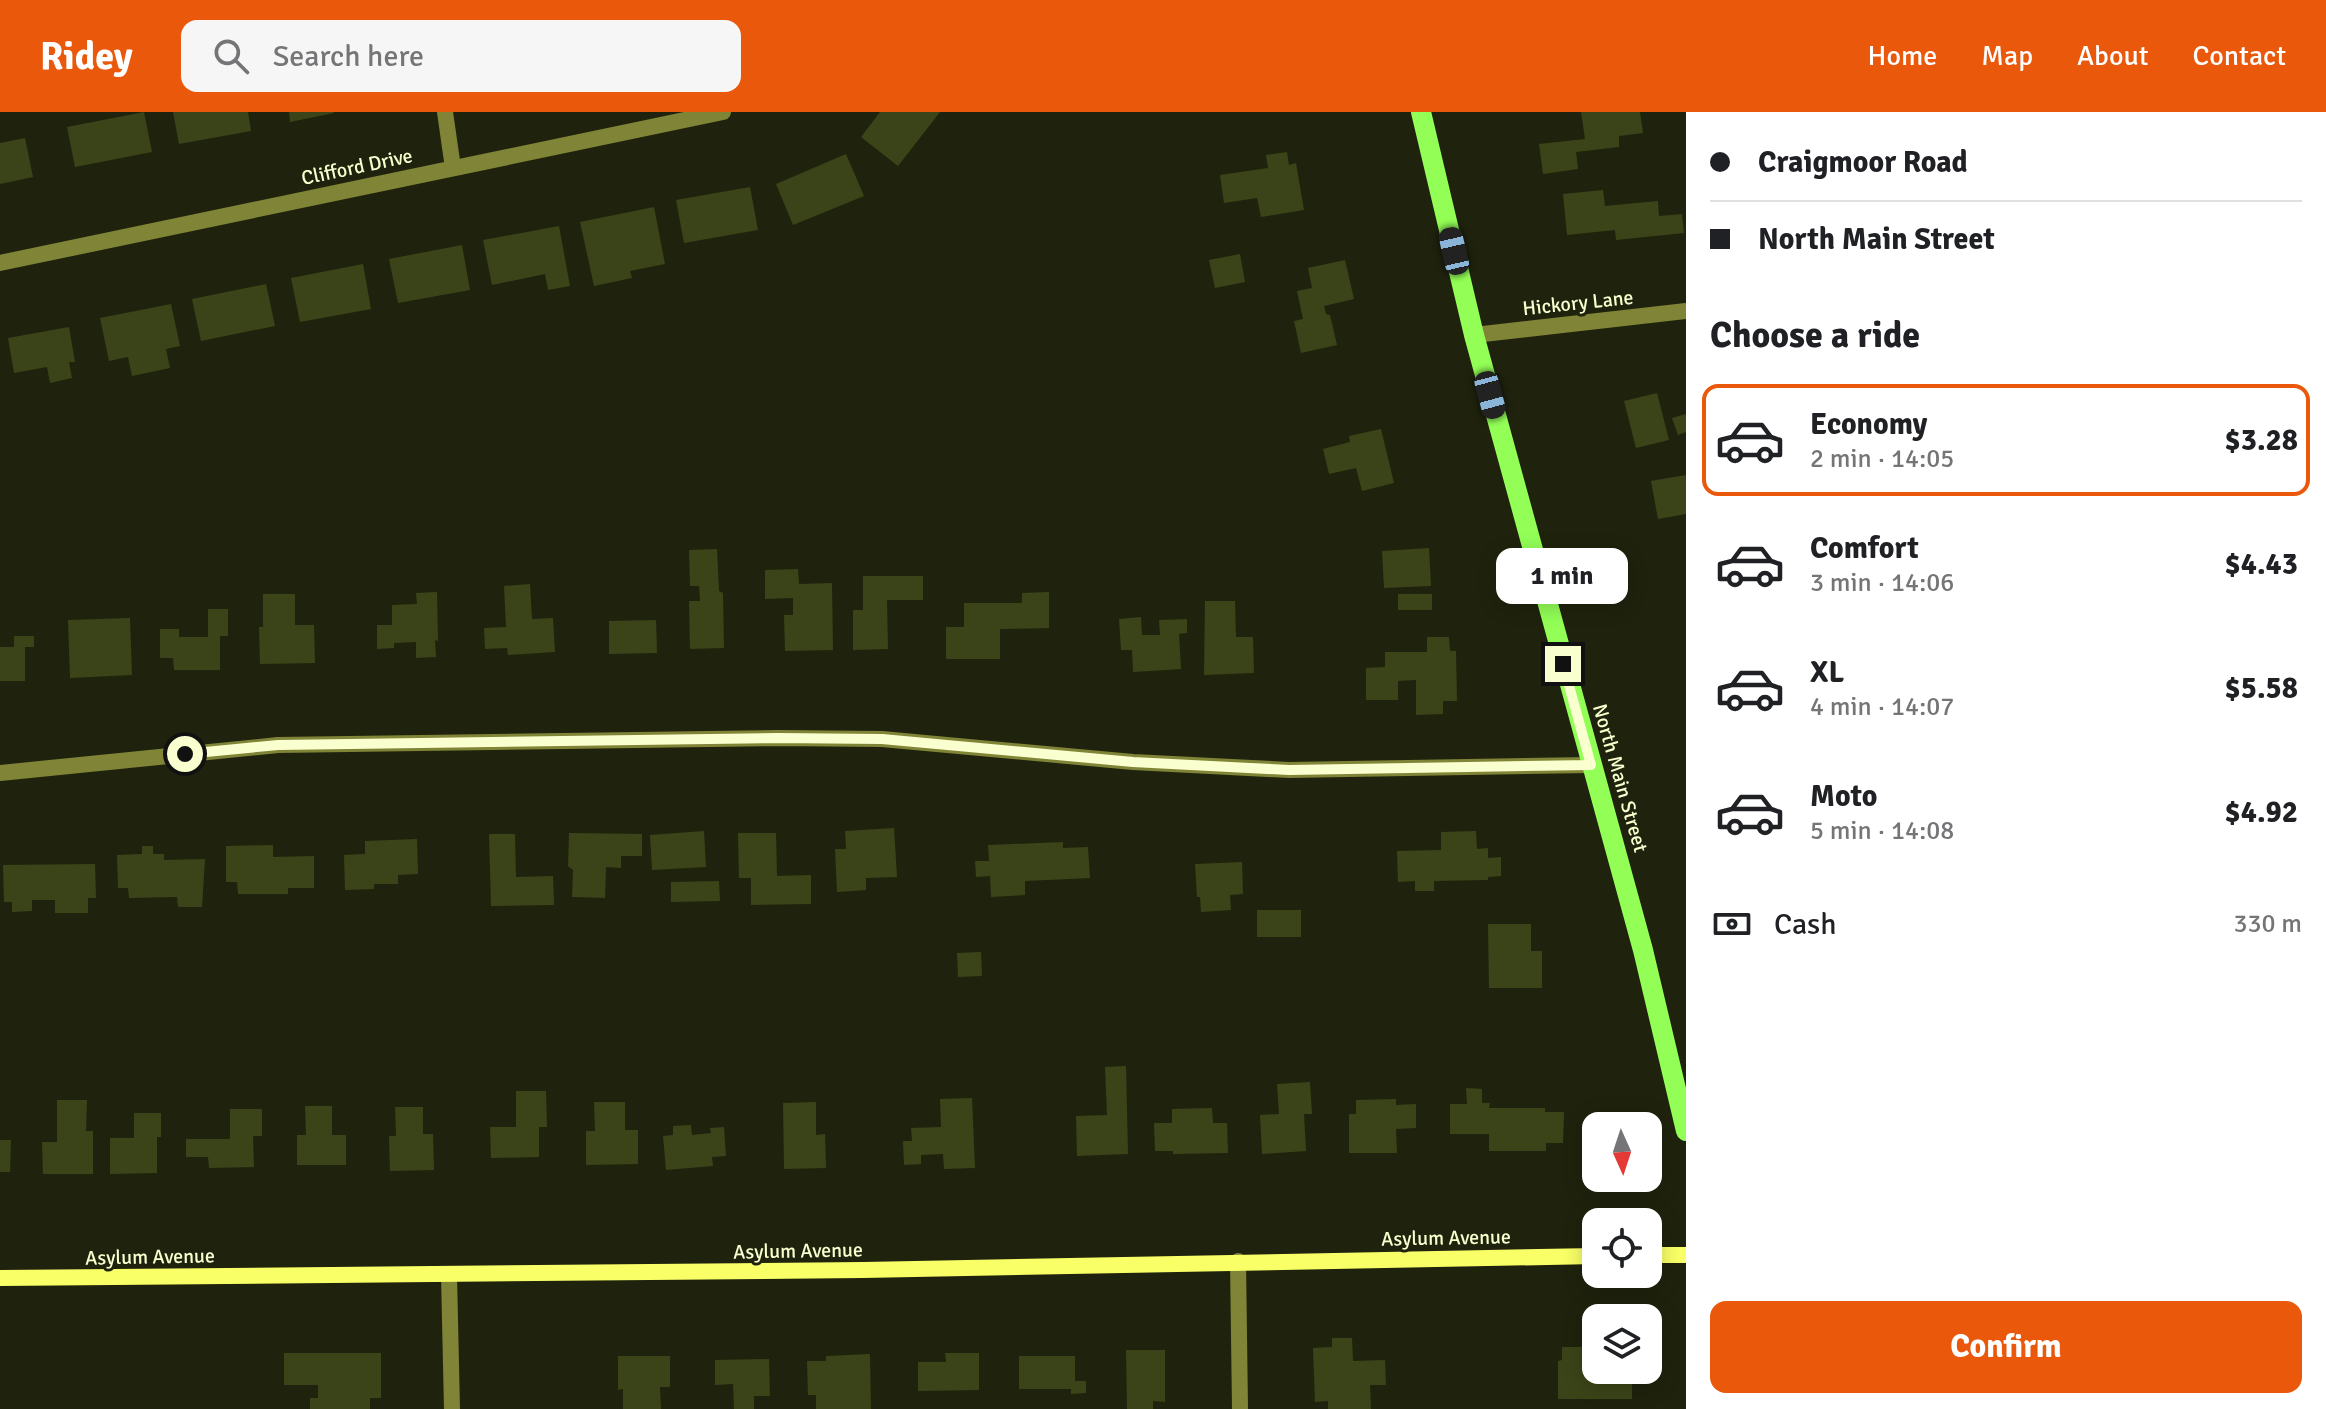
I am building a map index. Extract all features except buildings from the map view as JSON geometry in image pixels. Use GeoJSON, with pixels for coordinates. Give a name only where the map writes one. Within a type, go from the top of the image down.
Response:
{"type":"FeatureCollection","features":[{"type":"Feature","properties":{"kind":"main road","name":"North Main Street"},"geometry":{"type":"LineString","coordinates":[[1421,112],[1474,335],[1643,950],[1686,1131]]}},
{"type":"Feature","properties":{"kind":"main road"},"geometry":{"type":"LineString","coordinates":[[1662,1255],[1686,1255]]}},
{"type":"Feature","properties":{"kind":"main road","name":"Asylum Avenue"},"geometry":{"type":"LineString","coordinates":[[0,1278],[863,1270],[1582,1256]]}},
{"type":"Feature","properties":{"kind":"street"},"geometry":{"type":"LineString","coordinates":[[445,112],[453,168]]}},
{"type":"Feature","properties":{"kind":"street","name":"Clifford Drive"},"geometry":{"type":"LineString","coordinates":[[0,263],[723,112]]}},
{"type":"Feature","properties":{"kind":"street","name":"Hickory Lane"},"geometry":{"type":"LineString","coordinates":[[1474,335],[1686,311]]}},
{"type":"Feature","properties":{"kind":"street"},"geometry":{"type":"LineString","coordinates":[[0,773],[278,745],[777,738],[882,739],[1133,762],[1289,770],[1591,765]]}},
{"type":"Feature","properties":{"kind":"street"},"geometry":{"type":"LineString","coordinates":[[1238,1261],[1240,1409]]}},
{"type":"Feature","properties":{"kind":"street"},"geometry":{"type":"LineString","coordinates":[[449,1275],[452,1409]]}},
{"type":"Feature","properties":{"kind":"route"},"geometry":{"type":"LineString","coordinates":[[185,754],[278,745],[777,738],[882,739],[1133,762],[1289,770],[1591,765],[1563,664]]}}]}
